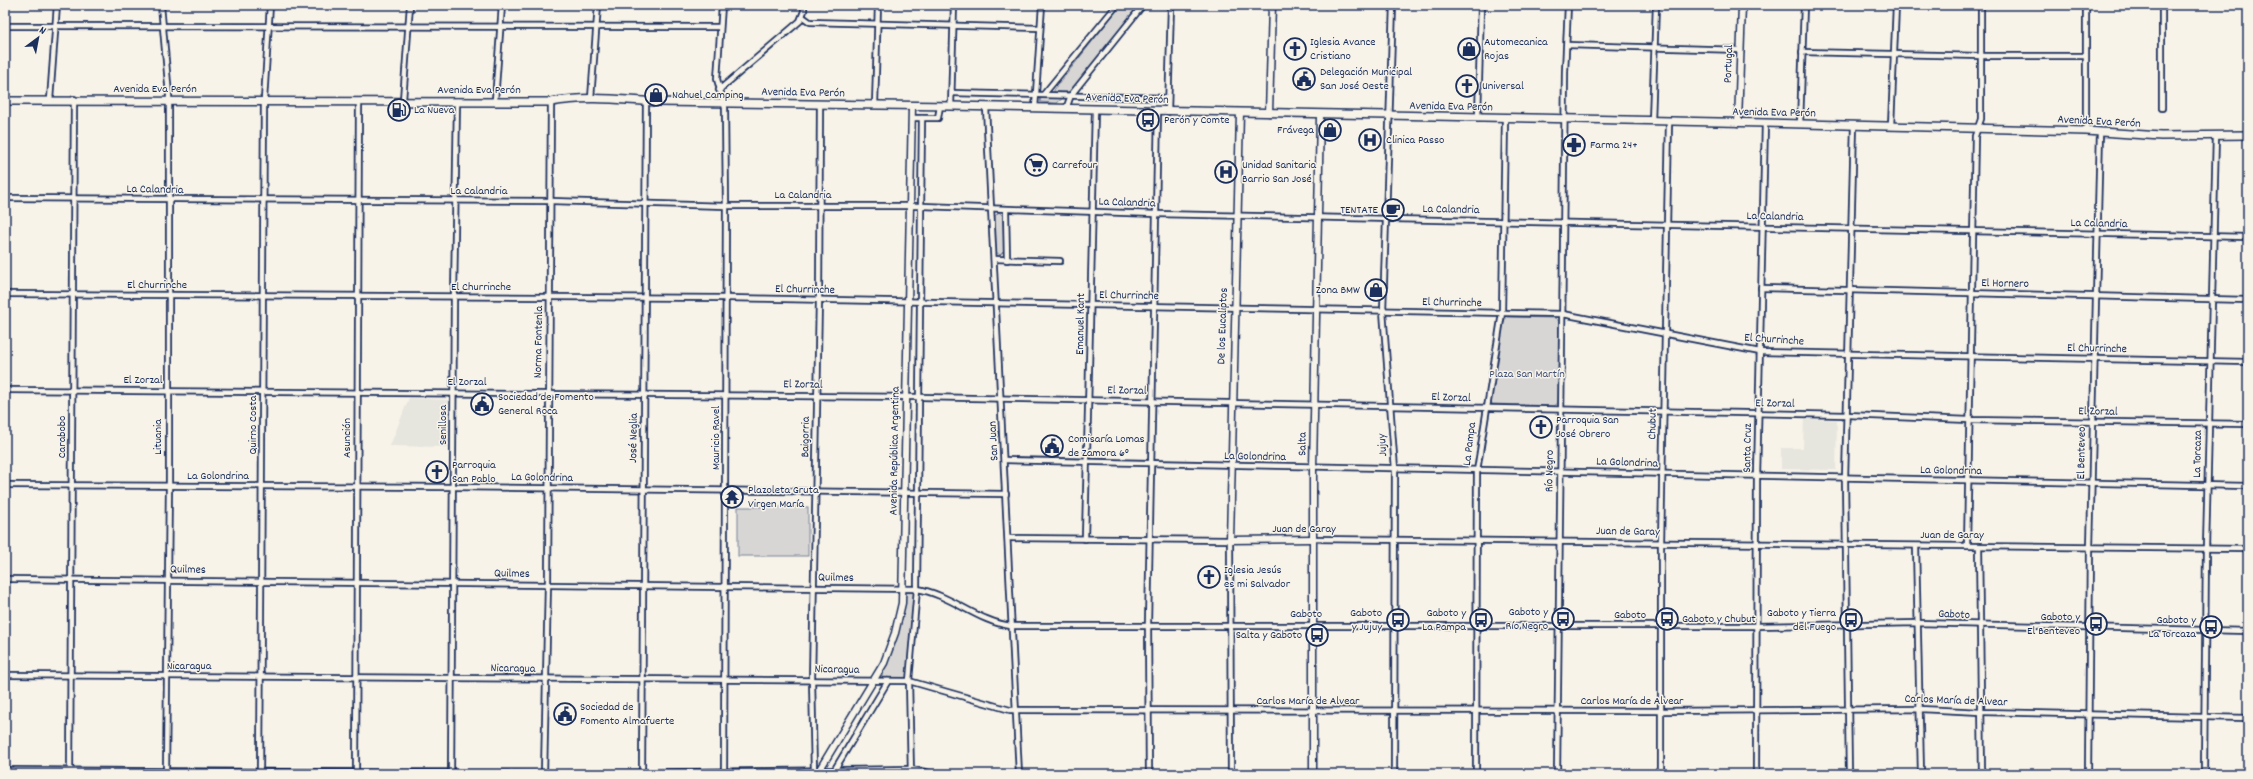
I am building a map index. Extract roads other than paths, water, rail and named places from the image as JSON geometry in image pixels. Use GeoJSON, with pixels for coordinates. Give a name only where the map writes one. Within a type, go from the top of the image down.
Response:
{"type":"FeatureCollection","features":[{"type":"Feature","properties":{"kind":"main road","name":"Avenida Eva Perón"},"geometry":{"type":"LineString","coordinates":[[5,101],[495,100],[551,102],[591,98],[635,99],[646,101],[952,106],[1168,112],[1240,112],[1320,115],[1978,128],[2086,131],[2161,136],[2216,134],[2248,135]]}},
{"type":"Feature","properties":{"kind":"street"},"geometry":{"type":"LineString","coordinates":[[50,100],[57,5]]}},
{"type":"Feature","properties":{"kind":"street","name":"Lituania"},"geometry":{"type":"LineString","coordinates":[[161,5],[168,100],[169,485],[166,773]]}},
{"type":"Feature","properties":{"kind":"street","name":"Quirno Costa"},"geometry":{"type":"LineString","coordinates":[[260,773],[262,676],[264,100],[270,5]]}},
{"type":"Feature","properties":{"kind":"street"},"geometry":{"type":"LineString","coordinates":[[403,100],[410,5]]}},
{"type":"Feature","properties":{"kind":"street"},"geometry":{"type":"LineString","coordinates":[[495,100],[502,5]]}},
{"type":"Feature","properties":{"kind":"street"},"geometry":{"type":"LineString","coordinates":[[591,98],[598,5]]}},
{"type":"Feature","properties":{"kind":"street","name":"Mauricio Ravel"},"geometry":{"type":"LineString","coordinates":[[722,5],[717,79],[722,102],[725,108],[726,206],[726,489],[723,680],[724,773]]}},
{"type":"Feature","properties":{"kind":"street"},"geometry":{"type":"LineString","coordinates":[[719,90],[803,17],[804,5]]}},
{"type":"Feature","properties":{"kind":"street"},"geometry":{"type":"LineString","coordinates":[[874,105],[878,5]]}},
{"type":"Feature","properties":{"kind":"street"},"geometry":{"type":"LineString","coordinates":[[952,106],[954,5]]}},
{"type":"Feature","properties":{"kind":"street"},"geometry":{"type":"LineString","coordinates":[[1035,108],[1042,5]]}},
{"type":"Feature","properties":{"kind":"street"},"geometry":{"type":"LineString","coordinates":[[1044,94],[1117,5]]}},
{"type":"Feature","properties":{"kind":"street"},"geometry":{"type":"LineString","coordinates":[[1066,109],[1071,95],[1143,5]]}},
{"type":"Feature","properties":{"kind":"street"},"geometry":{"type":"LineString","coordinates":[[1168,112],[1171,5]]}},
{"type":"Feature","properties":{"kind":"street"},"geometry":{"type":"LineString","coordinates":[[1269,113],[1272,5]]}},
{"type":"Feature","properties":{"kind":"street","name":"Jujuy"},"geometry":{"type":"LineString","coordinates":[[1393,5],[1383,311],[1395,469],[1394,774]]}},
{"type":"Feature","properties":{"kind":"street"},"geometry":{"type":"LineString","coordinates":[[1478,118],[1481,5]]}},
{"type":"Feature","properties":{"kind":"street","name":"Río Negro"},"geometry":{"type":"LineString","coordinates":[[1557,774],[1560,471],[1568,5]]}},
{"type":"Feature","properties":{"kind":"street"},"geometry":{"type":"LineString","coordinates":[[1652,121],[1656,5]]}},
{"type":"Feature","properties":{"kind":"street","name":"Portugal"},"geometry":{"type":"LineString","coordinates":[[1738,123],[1742,5]]}},
{"type":"Feature","properties":{"kind":"street"},"geometry":{"type":"LineString","coordinates":[[1800,124],[1804,5]]}},
{"type":"Feature","properties":{"kind":"street"},"geometry":{"type":"LineString","coordinates":[[1891,126],[1896,5]]}},
{"type":"Feature","properties":{"kind":"street"},"geometry":{"type":"LineString","coordinates":[[1967,546],[1975,136],[1981,120],[1981,5]]}},
{"type":"Feature","properties":{"kind":"street"},"geometry":{"type":"LineString","coordinates":[[2086,5],[2086,131]]}},
{"type":"Feature","properties":{"kind":"street"},"geometry":{"type":"LineString","coordinates":[[2162,5],[2162,108]]}},
{"type":"Feature","properties":{"kind":"street"},"geometry":{"type":"LineString","coordinates":[[803,17],[810,22],[1040,28]]}},
{"type":"Feature","properties":{"kind":"street"},"geometry":{"type":"LineString","coordinates":[[5,26],[56,25],[500,28],[720,27]]}},
{"type":"Feature","properties":{"kind":"street"},"geometry":{"type":"LineString","coordinates":[[1567,44],[1740,50]]}},
{"type":"Feature","properties":{"kind":"street"},"geometry":{"type":"LineString","coordinates":[[1802,52],[1981,56],[2085,56]]}},
{"type":"Feature","properties":{"kind":"street"},"geometry":{"type":"LineString","coordinates":[[952,93],[1168,98]]}},
{"type":"Feature","properties":{"kind":"street","name":"Carabobo"},"geometry":{"type":"LineString","coordinates":[[70,772],[74,100]]}},
{"type":"Feature","properties":{"kind":"street","name":"Asunción"},"geometry":{"type":"LineString","coordinates":[[356,773],[359,101]]}},
{"type":"Feature","properties":{"kind":"street","name":"Senillosa"},"geometry":{"type":"LineString","coordinates":[[451,773],[454,296],[457,101]]}},
{"type":"Feature","properties":{"kind":"street","name":"José Neglia"},"geometry":{"type":"LineString","coordinates":[[642,774],[646,101]]}},
{"type":"Feature","properties":{"kind":"street","name":"Norma Fontenla"},"geometry":{"type":"LineString","coordinates":[[544,774],[548,584],[551,102]]}},
{"type":"Feature","properties":{"kind":"street","name":"Baigorria"},"geometry":{"type":"LineString","coordinates":[[816,772],[812,680],[815,588],[815,490],[819,300],[820,104]]}},
{"type":"Feature","properties":{"kind":"street","name":"Avenida República Argentina"},"geometry":{"type":"LineString","coordinates":[[816,772],[875,681],[890,649],[899,616],[903,589],[912,106]]}},
{"type":"Feature","properties":{"kind":"street"},"geometry":{"type":"LineString","coordinates":[[912,118],[938,118],[940,106]]}},
{"type":"Feature","properties":{"kind":"street","name":"San Juan"},"geometry":{"type":"LineString","coordinates":[[986,107],[1005,460],[1011,626],[1020,774]]}},
{"type":"Feature","properties":{"kind":"street","name":"Emanuel Kant"},"geometry":{"type":"LineString","coordinates":[[1085,539],[1095,110]]}},
{"type":"Feature","properties":{"kind":"street"},"geometry":{"type":"LineString","coordinates":[[1149,774],[1149,539],[1158,111]]}},
{"type":"Feature","properties":{"kind":"street","name":"De los Eucaliptos"},"geometry":{"type":"LineString","coordinates":[[1230,540],[1232,403],[1240,112]]}},
{"type":"Feature","properties":{"kind":"street","name":"Salta"},"geometry":{"type":"LineString","coordinates":[[1313,774],[1313,468],[1320,115]]}},
{"type":"Feature","properties":{"kind":"street","name":"Avenida República Argentina"},"geometry":{"type":"LineString","coordinates":[[911,772],[910,681],[917,589],[922,302],[922,118]]}},
{"type":"Feature","properties":{"kind":"street","name":"La Pampa"},"geometry":{"type":"LineString","coordinates":[[1476,774],[1477,471],[1485,409],[1502,314],[1505,119]]}},
{"type":"Feature","properties":{"kind":"street","name":"Chubut"},"geometry":{"type":"LineString","coordinates":[[1661,774],[1661,543],[1669,122]]}},
{"type":"Feature","properties":{"kind":"street","name":"Santa Cruz"},"geometry":{"type":"LineString","coordinates":[[1756,774],[1756,543],[1764,123]]}},
{"type":"Feature","properties":{"kind":"street"},"geometry":{"type":"LineString","coordinates":[[1849,774],[1845,479],[1854,125]]}},
{"type":"Feature","properties":{"kind":"street","name":"El Benteveo"},"geometry":{"type":"LineString","coordinates":[[2088,774],[2090,548],[2100,132]]}},
{"type":"Feature","properties":{"kind":"street","name":"La Torcaza"},"geometry":{"type":"LineString","coordinates":[[2204,774],[2208,423],[2216,134]]}},
{"type":"Feature","properties":{"kind":"street","name":"La Calandria"},"geometry":{"type":"LineString","coordinates":[[5,198],[264,201],[551,201],[726,206],[922,206],[1156,214],[2248,237]]}},
{"type":"Feature","properties":{"kind":"street"},"geometry":{"type":"LineString","coordinates":[[1006,210],[1008,260]]}},
{"type":"Feature","properties":{"kind":"street"},"geometry":{"type":"LineString","coordinates":[[994,259],[1060,261]]}},
{"type":"Feature","properties":{"kind":"street","name":"El Hornero"},"geometry":{"type":"LineString","coordinates":[[1761,288],[2248,300]]}},
{"type":"Feature","properties":{"kind":"street","name":"El Churrinche"},"geometry":{"type":"LineString","coordinates":[[5,294],[726,298],[1563,314],[1760,352],[2248,362]]}},
{"type":"Feature","properties":{"kind":"street","name":"El Zorzal"},"geometry":{"type":"LineString","coordinates":[[5,390],[263,390],[920,396],[1485,409],[1847,415],[1969,420],[2248,424]]}},
{"type":"Feature","properties":{"kind":"street","name":"La Golondrina"},"geometry":{"type":"LineString","coordinates":[[1005,460],[1313,468],[1560,471],[1968,482],[2248,486]]}},
{"type":"Feature","properties":{"kind":"street","name":"La Golondrina"},"geometry":{"type":"LineString","coordinates":[[5,485],[726,489],[1006,494]]}},
{"type":"Feature","properties":{"kind":"street","name":"Juan de Garay"},"geometry":{"type":"LineString","coordinates":[[1008,538],[1230,540],[1313,539],[1394,542],[1756,543],[2248,549]]}},
{"type":"Feature","properties":{"kind":"street"},"geometry":{"type":"LineString","coordinates":[[1230,540],[1231,774]]}},
{"type":"Feature","properties":{"kind":"street"},"geometry":{"type":"LineString","coordinates":[[1916,546],[1921,774]]}},
{"type":"Feature","properties":{"kind":"street"},"geometry":{"type":"LineString","coordinates":[[1979,546],[1982,774]]}},
{"type":"Feature","properties":{"kind":"street","name":"Quilmes"},"geometry":{"type":"LineString","coordinates":[[5,580],[168,580],[917,589],[930,592],[996,622],[1011,626]]}},
{"type":"Feature","properties":{"kind":"street","name":"Gaboto"},"geometry":{"type":"LineString","coordinates":[[1011,626],[1148,624],[1756,626],[1918,623],[2089,629],[2248,631]]}},
{"type":"Feature","properties":{"kind":"street","name":"Nicaragua"},"geometry":{"type":"LineString","coordinates":[[5,675],[910,681],[1016,711]]}},
{"type":"Feature","properties":{"kind":"street"},"geometry":{"type":"LineString","coordinates":[[833,772],[888,681]]}},
{"type":"Feature","properties":{"kind":"street","name":"Carlos María de Alvear"},"geometry":{"type":"LineString","coordinates":[[1016,711],[1756,711],[1920,709],[1981,712],[2089,713],[2248,718]]}},
{"type":"Feature","properties":{"kind":"street"},"geometry":{"type":"LineString","coordinates":[[5,770],[166,773],[539,774]]}},
{"type":"Feature","properties":{"kind":"street"},"geometry":{"type":"LineString","coordinates":[[553,774],[816,772],[911,772],[934,774]]}},
{"type":"Feature","properties":{"kind":"place","name":"Iglesia Avance Cristiano"},"geometry":{"type":"Point","coordinates":[1295,49]}},
{"type":"Feature","properties":{"kind":"place","name":"Automecanica Rojas"},"geometry":{"type":"Point","coordinates":[1469,49]}},
{"type":"Feature","properties":{"kind":"place","name":"Delegación Municipal San José Oeste"},"geometry":{"type":"Point","coordinates":[1304,79]}},
{"type":"Feature","properties":{"kind":"place","name":"Universal"},"geometry":{"type":"Point","coordinates":[1467,86]}},
{"type":"Feature","properties":{"kind":"place","name":"Nahuel Camping"},"geometry":{"type":"Point","coordinates":[656,95]}},
{"type":"Feature","properties":{"kind":"place","name":"La Nueva"},"geometry":{"type":"Point","coordinates":[399,110]}},
{"type":"Feature","properties":{"kind":"place","name":"Perón y Comte"},"geometry":{"type":"Point","coordinates":[1148,120]}},
{"type":"Feature","properties":{"kind":"place","name":"Frávega"},"geometry":{"type":"Point","coordinates":[1330,130]}},
{"type":"Feature","properties":{"kind":"place","name":"Clinica Passo"},"geometry":{"type":"Point","coordinates":[1370,140]}},
{"type":"Feature","properties":{"kind":"place","name":"Farma 24+"},"geometry":{"type":"Point","coordinates":[1574,145]}},
{"type":"Feature","properties":{"kind":"place","name":"Carrefour"},"geometry":{"type":"Point","coordinates":[1036,165]}},
{"type":"Feature","properties":{"kind":"place","name":"Unidad Sanitaria Barrio San José"},"geometry":{"type":"Point","coordinates":[1226,172]}},
{"type":"Feature","properties":{"kind":"place","name":"TENTATE"},"geometry":{"type":"Point","coordinates":[1393,210]}},
{"type":"Feature","properties":{"kind":"place","name":"Zona BMW"},"geometry":{"type":"Point","coordinates":[1376,290]}},
{"type":"Feature","properties":{"kind":"place","name":"Sociedad de Fomento General Roca"},"geometry":{"type":"Point","coordinates":[482,404]}},
{"type":"Feature","properties":{"kind":"place","name":"Parroquia San José Obrero"},"geometry":{"type":"Point","coordinates":[1541,427]}},
{"type":"Feature","properties":{"kind":"place","name":"Comisaría Lomas de Zamora 6°"},"geometry":{"type":"Point","coordinates":[1052,446]}},
{"type":"Feature","properties":{"kind":"place","name":"Parroquia San Pablo"},"geometry":{"type":"Point","coordinates":[437,472]}},
{"type":"Feature","properties":{"kind":"place","name":"Plazoleta Gruta Virgen María"},"geometry":{"type":"Point","coordinates":[732,497]}},
{"type":"Feature","properties":{"kind":"place","name":"Iglesia Jesús es mi Salvador"},"geometry":{"type":"Point","coordinates":[1209,577]}},
{"type":"Feature","properties":{"kind":"place","name":"Gaboto y Río Negro"},"geometry":{"type":"Point","coordinates":[1563,619]}},
{"type":"Feature","properties":{"kind":"place","name":"Gaboto y Chubut"},"geometry":{"type":"Point","coordinates":[1667,619]}},
{"type":"Feature","properties":{"kind":"place","name":"Gaboto y Jujuy"},"geometry":{"type":"Point","coordinates":[1398,620]}},
{"type":"Feature","properties":{"kind":"place","name":"Gaboto y La Pampa"},"geometry":{"type":"Point","coordinates":[1481,620]}},
{"type":"Feature","properties":{"kind":"place","name":"Gaboto y Tierra del Fuego"},"geometry":{"type":"Point","coordinates":[1851,620]}},
{"type":"Feature","properties":{"kind":"place","name":"Gaboto y El Benteveo"},"geometry":{"type":"Point","coordinates":[2096,624]}},
{"type":"Feature","properties":{"kind":"place","name":"Gaboto y La Torcaza"},"geometry":{"type":"Point","coordinates":[2211,627]}},
{"type":"Feature","properties":{"kind":"place","name":"Salta y Gaboto"},"geometry":{"type":"Point","coordinates":[1317,635]}},
{"type":"Feature","properties":{"kind":"place","name":"Sociedad de Fomento Almafuerte"},"geometry":{"type":"Point","coordinates":[565,714]}},
{"type":"Feature","properties":{"kind":"park label","name":"Plaza San Martín"},"geometry":{"type":"Point","coordinates":[1527,374]}}]}
